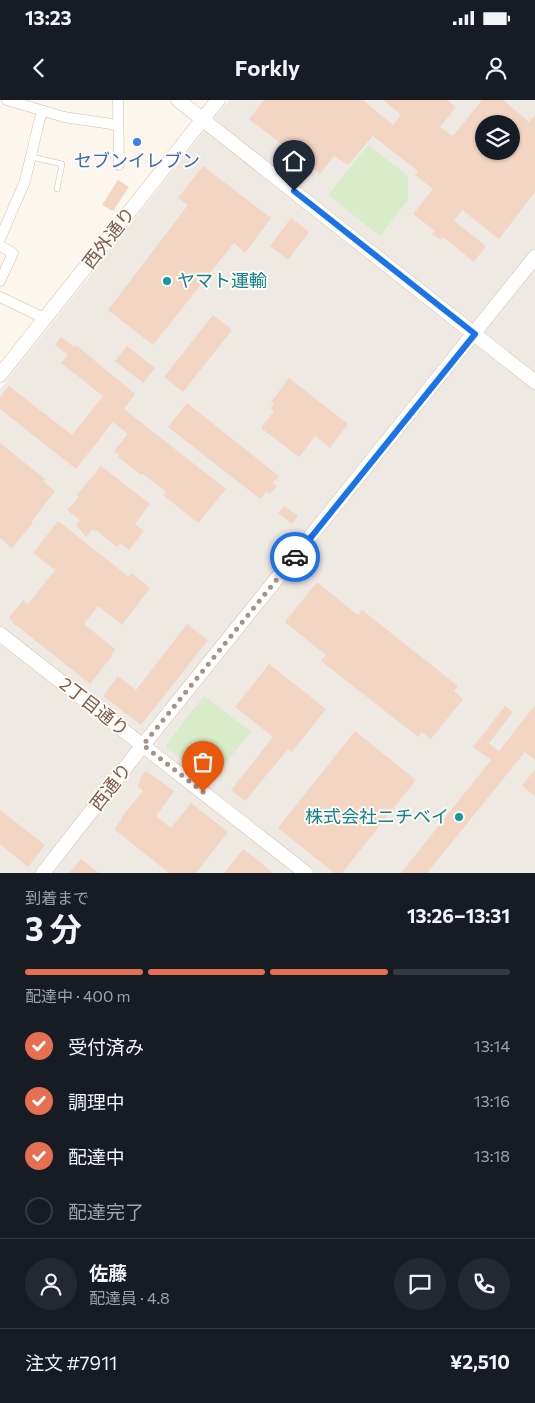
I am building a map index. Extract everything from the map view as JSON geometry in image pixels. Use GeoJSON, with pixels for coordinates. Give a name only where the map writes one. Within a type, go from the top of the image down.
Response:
{"type":"FeatureCollection","features":[{"type":"Feature","properties":{"kind":"street"},"geometry":{"type":"LineString","coordinates":[[8,100],[64,117],[118,125]]}},
{"type":"Feature","properties":{"kind":"street"},"geometry":{"type":"LineString","coordinates":[[118,100],[119,165]]}},
{"type":"Feature","properties":{"kind":"street"},"geometry":{"type":"LineString","coordinates":[[178,100],[535,382]]}},
{"type":"Feature","properties":{"kind":"street","name":"西外通り"},"geometry":{"type":"LineString","coordinates":[[0,375],[218,100]]}},
{"type":"Feature","properties":{"kind":"street"},"geometry":{"type":"LineString","coordinates":[[1,234],[13,202],[25,181],[43,111]]}},
{"type":"Feature","properties":{"kind":"street"},"geometry":{"type":"LineString","coordinates":[[0,246],[13,253],[3,268],[0,281]]}},
{"type":"Feature","properties":{"kind":"street","name":"西通り"},"geometry":{"type":"LineString","coordinates":[[43,873],[143,745],[535,257]]}},
{"type":"Feature","properties":{"kind":"street"},"geometry":{"type":"LineString","coordinates":[[0,297],[46,319]]}},
{"type":"Feature","properties":{"kind":"street","name":"2丁目通り"},"geometry":{"type":"LineString","coordinates":[[0,634],[306,873]]}},
{"type":"Feature","properties":{"kind":"lane"},"geometry":{"type":"LineString","coordinates":[[32,157],[62,164],[58,186],[66,184]]}},
{"type":"Feature","properties":{"kind":"shaded area"},"geometry":{"type":"Polygon","coordinates":[[[229,100],[535,100],[535,873],[0,873],[0,389],[229,100]]]}},
{"type":"Feature","properties":{"kind":"green space"},"geometry":{"type":"Polygon","coordinates":[[[368,145],[408,176],[408,200],[380,236],[328,195],[368,145]]]}},
{"type":"Feature","properties":{"kind":"green space"},"geometry":{"type":"Polygon","coordinates":[[[204,696],[251,732],[210,782],[168,749],[166,745],[204,696]]]}},
{"type":"Feature","properties":{"kind":"building"},"geometry":{"type":"Polygon","coordinates":[[[264,100],[363,100],[393,125],[401,115],[383,100],[447,100],[456,107],[440,127],[453,136],[482,100],[503,100],[529,122],[535,115],[535,192],[499,239],[462,210],[454,221],[486,246],[474,262],[443,237],[441,240],[432,234],[435,231],[413,214],[433,189],[415,175],[418,171],[373,136],[348,165],[334,156],[320,174],[249,119],[264,100]]]}},
{"type":"Feature","properties":{"kind":"building","name":"ヤマト運輸"},"geometry":{"type":"Polygon","coordinates":[[[203,166],[271,218],[245,253],[234,243],[153,345],[108,310],[188,205],[178,198],[203,166]]]}},
{"type":"Feature","properties":{"kind":"building"},"geometry":{"type":"Polygon","coordinates":[[[118,180],[129,187],[113,211],[102,205],[118,180]]]}},
{"type":"Feature","properties":{"kind":"building"},"geometry":{"type":"Polygon","coordinates":[[[291,218],[309,232],[288,260],[270,246],[291,218]]]}},
{"type":"Feature","properties":{"kind":"building"},"geometry":{"type":"Polygon","coordinates":[[[213,315],[232,330],[183,392],[164,377],[213,315]]]}},
{"type":"Feature","properties":{"kind":"building"},"geometry":{"type":"Polygon","coordinates":[[[61,337],[74,347],[76,345],[135,394],[124,409],[226,489],[198,523],[163,495],[166,492],[118,457],[119,455],[114,451],[128,434],[113,422],[76,469],[0,409],[0,397],[9,386],[72,435],[103,396],[61,363],[68,355],[55,345],[61,337]]]}},
{"type":"Feature","properties":{"kind":"building"},"geometry":{"type":"Polygon","coordinates":[[[127,346],[155,368],[143,383],[115,361],[127,346]]]}},
{"type":"Feature","properties":{"kind":"building"},"geometry":{"type":"Polygon","coordinates":[[[289,378],[348,424],[330,448],[315,436],[299,457],[261,428],[274,411],[271,408],[274,404],[271,402],[289,378]]]}},
{"type":"Feature","properties":{"kind":"building"},"geometry":{"type":"Polygon","coordinates":[[[187,403],[279,476],[273,483],[277,486],[270,494],[266,492],[260,499],[168,427],[187,403]]]}},
{"type":"Feature","properties":{"kind":"building"},"geometry":{"type":"Polygon","coordinates":[[[0,443],[45,479],[43,481],[55,491],[31,522],[33,523],[12,548],[0,538],[0,443]]]}},
{"type":"Feature","properties":{"kind":"building"},"geometry":{"type":"Polygon","coordinates":[[[101,466],[150,504],[135,524],[144,531],[129,550],[120,543],[117,547],[96,530],[92,529],[86,537],[76,525],[80,520],[67,510],[79,497],[77,495],[101,466]]]}},
{"type":"Feature","properties":{"kind":"building"},"geometry":{"type":"Polygon","coordinates":[[[284,506],[298,516],[292,524],[278,513],[284,506]]]}},
{"type":"Feature","properties":{"kind":"building"},"geometry":{"type":"Polygon","coordinates":[[[58,521],[129,577],[132,573],[150,588],[122,625],[98,606],[84,624],[115,649],[112,656],[90,684],[9,618],[23,600],[28,604],[55,570],[33,553],[58,521]]]}},
{"type":"Feature","properties":{"kind":"building"},"geometry":{"type":"Polygon","coordinates":[[[317,582],[358,615],[362,610],[458,686],[454,691],[463,699],[431,739],[422,732],[418,737],[321,661],[326,655],[285,622],[317,582]]]}},
{"type":"Feature","properties":{"kind":"building"},"geometry":{"type":"Polygon","coordinates":[[[187,624],[208,640],[141,725],[103,696],[118,676],[136,690],[187,624]]]}},
{"type":"Feature","properties":{"kind":"building"},"geometry":{"type":"Polygon","coordinates":[[[269,664],[326,709],[292,752],[288,749],[245,801],[231,790],[273,737],[235,707],[269,664]]]}},
{"type":"Feature","properties":{"kind":"building","name":"株式会社ニチベイ"},"geometry":{"type":"Polygon","coordinates":[[[535,705],[535,760],[525,752],[427,873],[401,873],[491,760],[473,747],[505,706],[513,712],[489,743],[499,751],[535,705]]]}},
{"type":"Feature","properties":{"kind":"building"},"geometry":{"type":"Polygon","coordinates":[[[355,731],[416,780],[342,873],[334,873],[278,828],[355,731]]]}},
{"type":"Feature","properties":{"kind":"building"},"geometry":{"type":"Polygon","coordinates":[[[535,769],[535,796],[522,786],[535,769]]]}},
{"type":"Feature","properties":{"kind":"building"},"geometry":{"type":"Polygon","coordinates":[[[146,771],[174,791],[156,816],[171,828],[191,803],[228,832],[196,873],[169,873],[114,829],[143,791],[137,786],[146,771]]]}},
{"type":"Feature","properties":{"kind":"building"},"geometry":{"type":"Polygon","coordinates":[[[0,810],[45,845],[28,867],[0,844],[0,810]]]}},
{"type":"Feature","properties":{"kind":"building"},"geometry":{"type":"Polygon","coordinates":[[[243,849],[259,861],[273,873],[224,873],[243,849]]]}},
{"type":"Feature","properties":{"kind":"building"},"geometry":{"type":"Polygon","coordinates":[[[81,859],[99,873],[69,873],[81,859]]]}},
{"type":"Feature","properties":{"kind":"way so far"},"geometry":{"type":"LineString","coordinates":[[203,792],[143,745],[295,557]]}},
{"type":"Feature","properties":{"kind":"place","name":"セブンイレブン"},"geometry":{"type":"Point","coordinates":[137,142]}},
{"type":"Feature","properties":{"kind":"place","name":"ヤマト運輸"},"geometry":{"type":"Point","coordinates":[167,281]}},
{"type":"Feature","properties":{"kind":"place","name":"株式会社ニチベイ"},"geometry":{"type":"Point","coordinates":[459,817]}},
{"type":"Feature","properties":{"kind":"route"},"geometry":{"type":"LineString","coordinates":[[294,191],[475,334],[295,557]]}}]}
